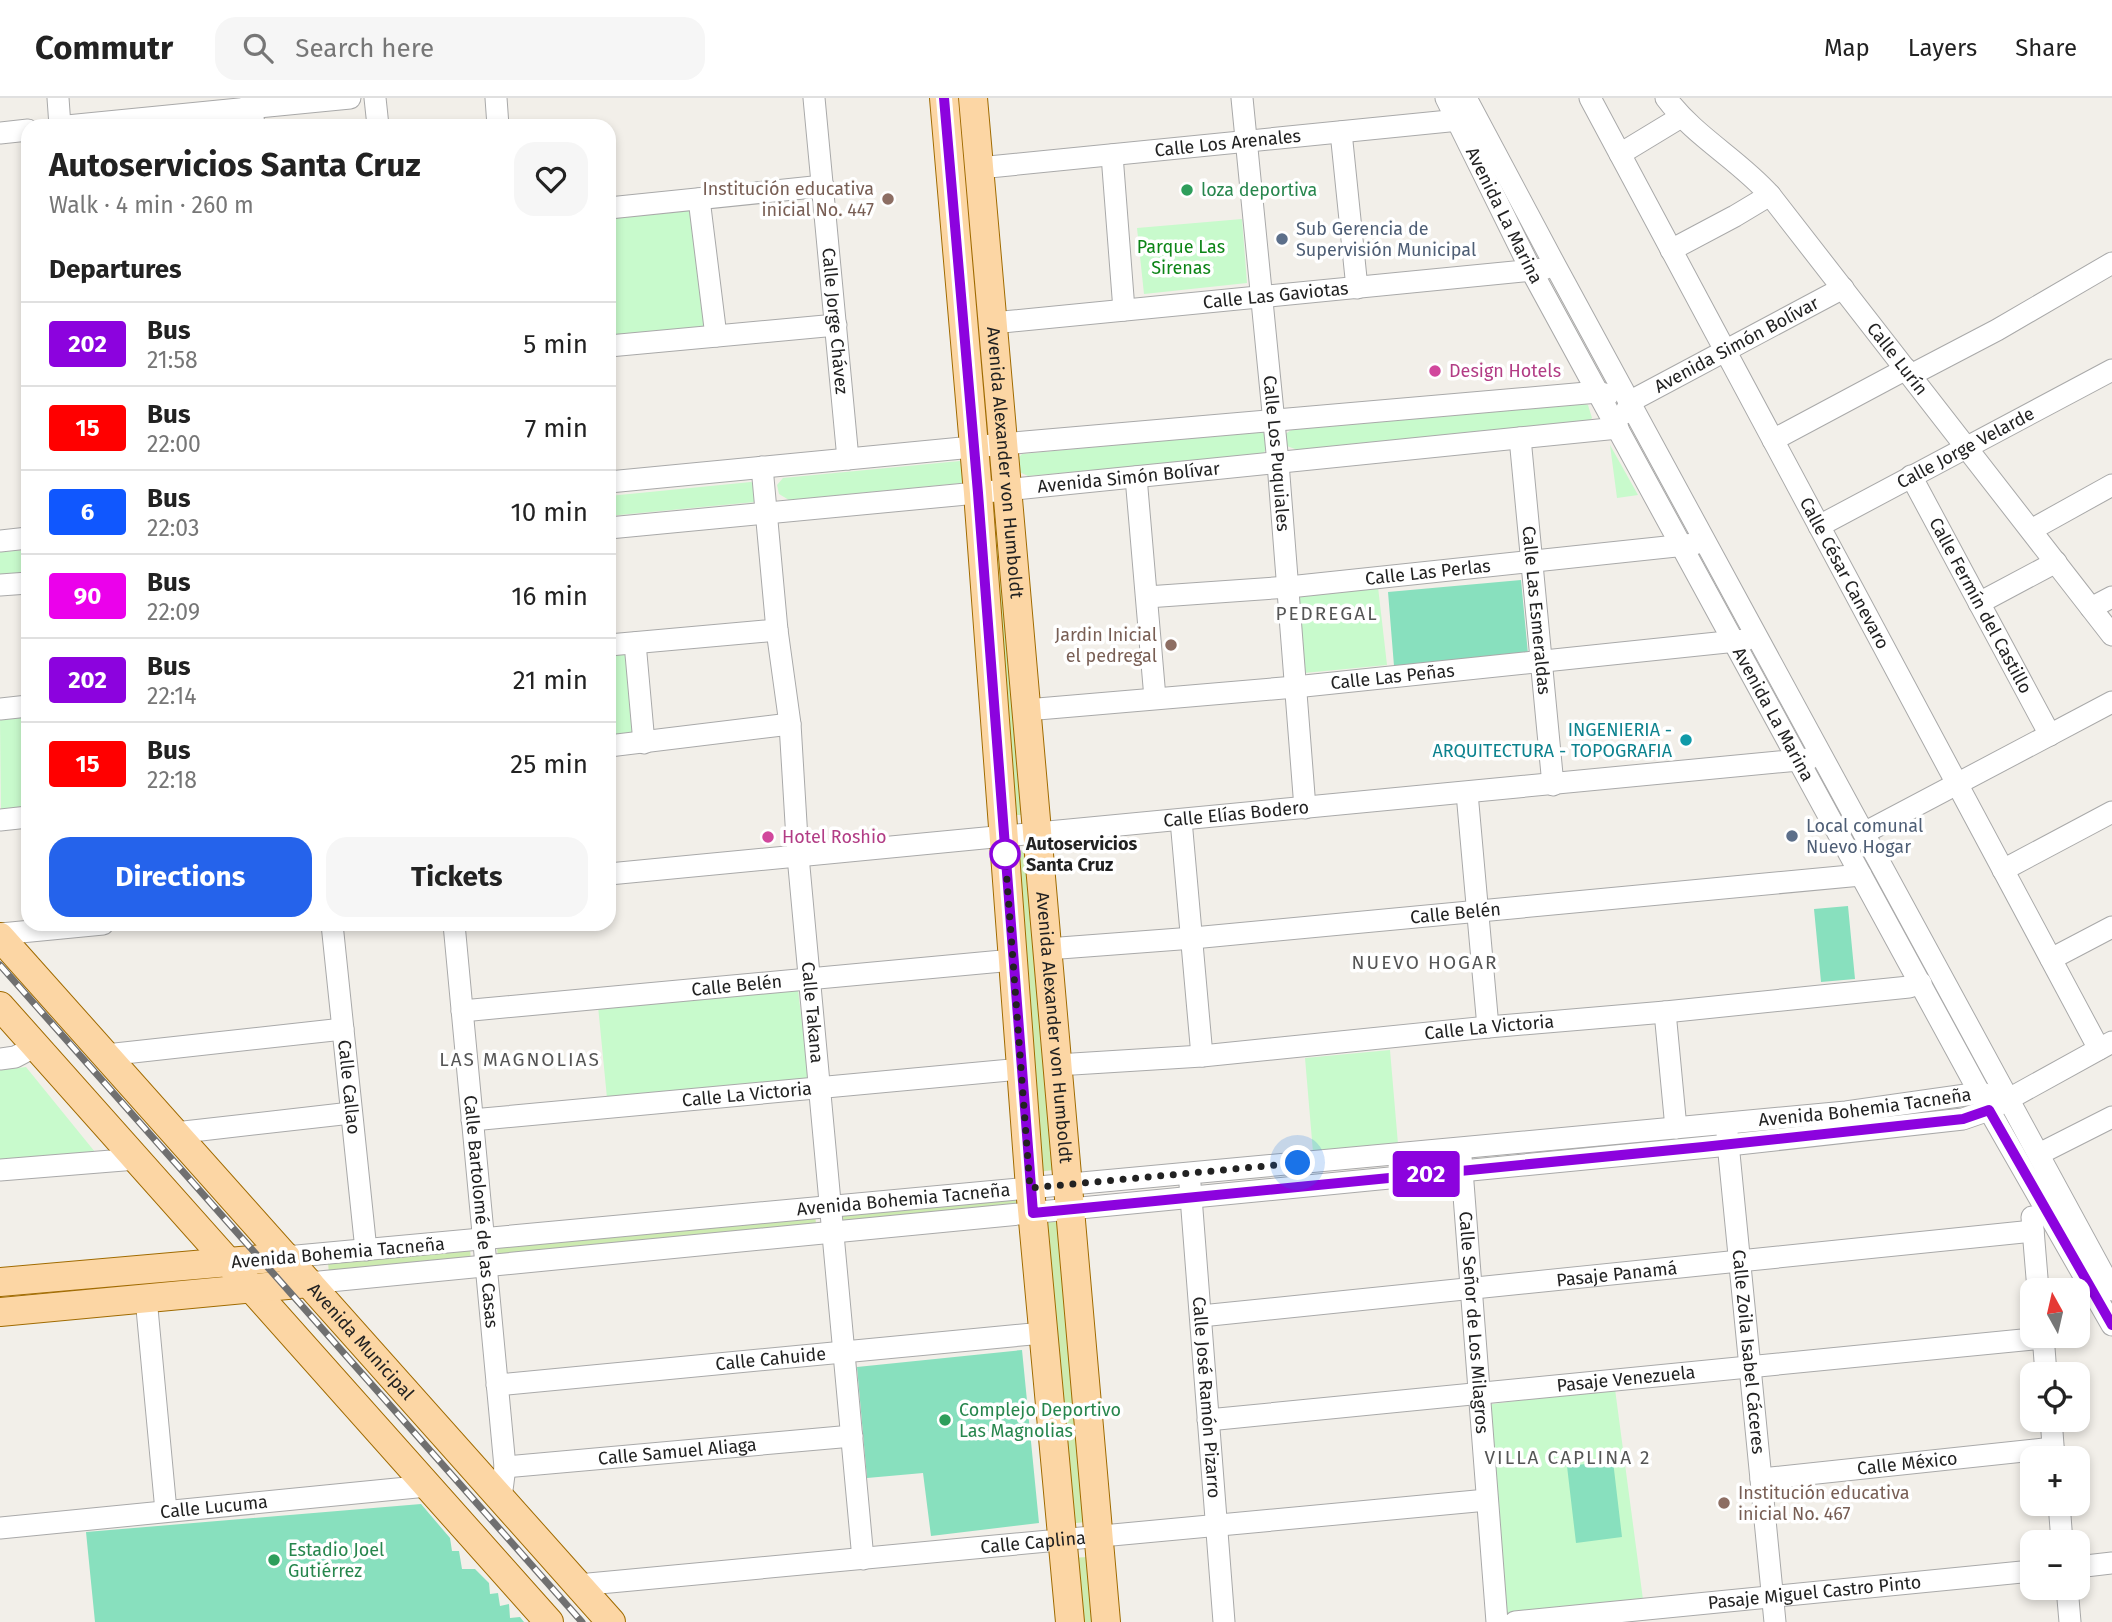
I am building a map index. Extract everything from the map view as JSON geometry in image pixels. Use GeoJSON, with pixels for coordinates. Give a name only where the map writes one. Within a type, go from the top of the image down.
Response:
{"type":"FeatureCollection","features":[{"type":"Feature","properties":{"kind":"main road","name":"Avenida Alexander von Humboldt"},"geometry":{"type":"LineString","coordinates":[[944,98],[978,493],[1031,1200],[1070,1622]]}},
{"type":"Feature","properties":{"kind":"main road","name":"Avenida Alexander von Humboldt"},"geometry":{"type":"LineString","coordinates":[[973,98],[1106,1622]]}},
{"type":"Feature","properties":{"kind":"main road","name":"Avenida Municipal"},"geometry":{"type":"LineString","coordinates":[[0,936],[611,1622]]}},
{"type":"Feature","properties":{"kind":"main road"},"geometry":{"type":"LineString","coordinates":[[0,1006],[549,1622]]}},
{"type":"Feature","properties":{"kind":"main road","name":"Avenida Bohemia Tacneña"},"geometry":{"type":"LineString","coordinates":[[0,1282],[286,1257]]}},
{"type":"Feature","properties":{"kind":"main road"},"geometry":{"type":"LineString","coordinates":[[109,1272],[112,1302]]}},
{"type":"Feature","properties":{"kind":"main road","name":"Avenida Bohemia Tacneña"},"geometry":{"type":"LineString","coordinates":[[0,1312],[309,1283]]}},
{"type":"Feature","properties":{"kind":"street"},"geometry":{"type":"LineString","coordinates":[[58,98],[60,119]]}},
{"type":"Feature","properties":{"kind":"street"},"geometry":{"type":"LineString","coordinates":[[153,119],[252,111],[350,98]]}},
{"type":"Feature","properties":{"kind":"street"},"geometry":{"type":"LineString","coordinates":[[375,98],[377,119]]}},
{"type":"Feature","properties":{"kind":"street"},"geometry":{"type":"LineString","coordinates":[[496,98],[498,119]]}},
{"type":"Feature","properties":{"kind":"street","name":"Calle Jorge Chávez"},"geometry":{"type":"LineString","coordinates":[[814,98],[848,459]]}},
{"type":"Feature","properties":{"kind":"street","name":"Calle Los Puquiales"},"geometry":{"type":"LineString","coordinates":[[1242,98],[1278,463],[1305,808]]}},
{"type":"Feature","properties":{"kind":"street","name":"Avenida La Marina"},"geometry":{"type":"LineString","coordinates":[[1446,98],[1467,120],[1556,267],[1631,401],[1864,834],[2028,1180],[2112,1325]]}},
{"type":"Feature","properties":{"kind":"street","name":"Avenida La Marina"},"geometry":{"type":"LineString","coordinates":[[1466,98],[1467,120],[1531,270],[1921,983],[1992,1101],[2039,1154],[2112,1290]]}},
{"type":"Feature","properties":{"kind":"street","name":"Calle César Canevaro"},"geometry":{"type":"LineString","coordinates":[[1590,98],[2051,959],[2106,1045]]}},
{"type":"Feature","properties":{"kind":"street","name":"Calle Lurín"},"geometry":{"type":"LineString","coordinates":[[1666,98],[1681,117],[1754,177],[1770,195],[2112,635]]}},
{"type":"Feature","properties":{"kind":"street"},"geometry":{"type":"LineString","coordinates":[[1620,154],[1681,117]]}},
{"type":"Feature","properties":{"kind":"street","name":"Calle Los Arenales"},"geometry":{"type":"LineString","coordinates":[[979,168],[1467,120]]}},
{"type":"Feature","properties":{"kind":"street"},"geometry":{"type":"LineString","coordinates":[[0,133],[21,131]]}},
{"type":"Feature","properties":{"kind":"street"},"geometry":{"type":"LineString","coordinates":[[1341,132],[1357,288]]}},
{"type":"Feature","properties":{"kind":"street"},"geometry":{"type":"LineString","coordinates":[[1112,155],[1124,310]]}},
{"type":"Feature","properties":{"kind":"street"},"geometry":{"type":"LineString","coordinates":[[616,207],[823,186]]}},
{"type":"Feature","properties":{"kind":"street"},"geometry":{"type":"LineString","coordinates":[[1671,250],[1770,195]]}},
{"type":"Feature","properties":{"kind":"street"},"geometry":{"type":"LineString","coordinates":[[699,199],[716,336]]}},
{"type":"Feature","properties":{"kind":"street"},"geometry":{"type":"LineString","coordinates":[[1773,440],[1997,330],[2112,263]]}},
{"type":"Feature","properties":{"kind":"street","name":"Calle Las Gaviotas"},"geometry":{"type":"LineString","coordinates":[[993,323],[1556,267]]}},
{"type":"Feature","properties":{"kind":"street","name":"Avenida Simón Bolívar"},"geometry":{"type":"LineString","coordinates":[[1631,401],[1843,288]]}},
{"type":"Feature","properties":{"kind":"street"},"geometry":{"type":"LineString","coordinates":[[616,345],[836,325]]}},
{"type":"Feature","properties":{"kind":"street","name":"Calle Jorge Velarde"},"geometry":{"type":"LineString","coordinates":[[1819,526],[2112,370]]}},
{"type":"Feature","properties":{"kind":"street"},"geometry":{"type":"LineString","coordinates":[[616,481],[1003,444],[1598,392],[1631,401],[1618,428]]}},
{"type":"Feature","properties":{"kind":"street","name":"Avenida Simón Bolívar"},"geometry":{"type":"LineString","coordinates":[[616,527],[1618,428]]}},
{"type":"Feature","properties":{"kind":"street","name":"Calle Las Esmeraldas"},"geometry":{"type":"LineString","coordinates":[[1520,438],[1553,785]]}},
{"type":"Feature","properties":{"kind":"street","name":"Calle Takana"},"geometry":{"type":"LineString","coordinates":[[762,467],[777,630],[790,724],[798,856],[863,1559]]}},
{"type":"Feature","properties":{"kind":"street","name":"Calle Fermín del Castillo"},"geometry":{"type":"LineString","coordinates":[[1911,476],[2050,735]]}},
{"type":"Feature","properties":{"kind":"street"},"geometry":{"type":"LineString","coordinates":[[1136,477],[1155,698]]}},
{"type":"Feature","properties":{"kind":"street"},"geometry":{"type":"LineString","coordinates":[[2031,530],[2112,485]]}},
{"type":"Feature","properties":{"kind":"street"},"geometry":{"type":"LineString","coordinates":[[0,541],[21,539]]}},
{"type":"Feature","properties":{"kind":"street","name":"Calle Las Perlas"},"geometry":{"type":"LineString","coordinates":[[1147,597],[1289,587],[1707,543]]}},
{"type":"Feature","properties":{"kind":"street"},"geometry":{"type":"LineString","coordinates":[[1979,603],[2056,562]]}},
{"type":"Feature","properties":{"kind":"street"},"geometry":{"type":"LineString","coordinates":[[0,585],[21,584]]}},
{"type":"Feature","properties":{"kind":"street"},"geometry":{"type":"LineString","coordinates":[[2091,608],[2112,597]]}},
{"type":"Feature","properties":{"kind":"street"},"geometry":{"type":"LineString","coordinates":[[616,644],[777,630]]}},
{"type":"Feature","properties":{"kind":"street","name":"Calle Las Peñas"},"geometry":{"type":"LineString","coordinates":[[1026,710],[1295,687],[1759,638]]}},
{"type":"Feature","properties":{"kind":"street"},"geometry":{"type":"LineString","coordinates":[[635,643],[644,743]]}},
{"type":"Feature","properties":{"kind":"street"},"geometry":{"type":"LineString","coordinates":[[1864,834],[2112,702]]}},
{"type":"Feature","properties":{"kind":"street"},"geometry":{"type":"LineString","coordinates":[[0,709],[21,707]]}},
{"type":"Feature","properties":{"kind":"street"},"geometry":{"type":"LineString","coordinates":[[616,745],[790,724]]}},
{"type":"Feature","properties":{"kind":"street","name":"Calle Elías Bodero"},"geometry":{"type":"LineString","coordinates":[[616,873],[1823,757]]}},
{"type":"Feature","properties":{"kind":"street"},"geometry":{"type":"LineString","coordinates":[[1467,793],[1488,1027]]}},
{"type":"Feature","properties":{"kind":"street"},"geometry":{"type":"LineString","coordinates":[[2003,870],[2112,812]]}},
{"type":"Feature","properties":{"kind":"street"},"geometry":{"type":"LineString","coordinates":[[0,820],[21,818]]}},
{"type":"Feature","properties":{"kind":"street"},"geometry":{"type":"LineString","coordinates":[[1181,820],[1202,1056]]}},
{"type":"Feature","properties":{"kind":"street","name":"Calle Belén"},"geometry":{"type":"LineString","coordinates":[[1047,949],[1861,875]]}},
{"type":"Feature","properties":{"kind":"street"},"geometry":{"type":"LineString","coordinates":[[2051,959],[2112,927]]}},
{"type":"Feature","properties":{"kind":"street"},"geometry":{"type":"LineString","coordinates":[[0,936],[43,931]]}},
{"type":"Feature","properties":{"kind":"street","name":"Calle Callao"},"geometry":{"type":"LineString","coordinates":[[333,931],[366,1250]]}},
{"type":"Feature","properties":{"kind":"street","name":"Calle Bartolomé de las Casas"},"geometry":{"type":"LineString","coordinates":[[455,931],[505,1467],[501,1498]]}},
{"type":"Feature","properties":{"kind":"street","name":"Calle Belén"},"geometry":{"type":"LineString","coordinates":[[462,1011],[1013,960]]}},
{"type":"Feature","properties":{"kind":"street","name":"Calle La Victoria"},"geometry":{"type":"LineString","coordinates":[[1057,1065],[1202,1056],[1488,1027],[1665,1013],[1909,987],[1921,983]]}},
{"type":"Feature","properties":{"kind":"street"},"geometry":{"type":"LineString","coordinates":[[1665,1013],[1676,1128]]}},
{"type":"Feature","properties":{"kind":"street"},"geometry":{"type":"LineString","coordinates":[[106,1055],[343,1029]]}},
{"type":"Feature","properties":{"kind":"street"},"geometry":{"type":"LineString","coordinates":[[1992,1101],[2106,1045]]}},
{"type":"Feature","properties":{"kind":"street"},"geometry":{"type":"LineString","coordinates":[[0,1059],[15,1057],[36,1046]]}},
{"type":"Feature","properties":{"kind":"street","name":"Calle La Victoria"},"geometry":{"type":"LineString","coordinates":[[472,1120],[1021,1069]]}},
{"type":"Feature","properties":{"kind":"street","name":"Avenida Bohemia Tacneña"},"geometry":{"type":"LineString","coordinates":[[286,1257],[830,1207],[1069,1197],[1191,1197],[1462,1171],[1728,1134],[1846,1112],[1992,1101]]}},
{"type":"Feature","properties":{"kind":"street"},"geometry":{"type":"LineString","coordinates":[[175,1133],[351,1113]]}},
{"type":"Feature","properties":{"kind":"street"},"geometry":{"type":"LineString","coordinates":[[2039,1154],[2112,1117]]}},
{"type":"Feature","properties":{"kind":"street","name":"Avenida Bohemia Tacneña"},"geometry":{"type":"LineString","coordinates":[[1069,1197],[1190,1173],[1676,1128],[1728,1134]]}},
{"type":"Feature","properties":{"kind":"street","name":"Calle Zoila Isabel Cáceres"},"geometry":{"type":"LineString","coordinates":[[1728,1134],[1775,1622]]}},
{"type":"Feature","properties":{"kind":"street","name":"Calle Señor de Los Milagros"},"geometry":{"type":"LineString","coordinates":[[1460,1148],[1497,1622]]}},
{"type":"Feature","properties":{"kind":"street"},"geometry":{"type":"LineString","coordinates":[[0,1170],[136,1159]]}},
{"type":"Feature","properties":{"kind":"street","name":"Calle José Ramón Pizarro"},"geometry":{"type":"LineString","coordinates":[[1190,1173],[1224,1622]]}},
{"type":"Feature","properties":{"kind":"street"},"geometry":{"type":"LineString","coordinates":[[2028,1180],[2037,1278]]}},
{"type":"Feature","properties":{"kind":"street","name":"Avenida Bohemia Tacneña"},"geometry":{"type":"LineString","coordinates":[[309,1283],[833,1232],[1031,1200]]}},
{"type":"Feature","properties":{"kind":"street","name":"Pasaje Panamá"},"geometry":{"type":"LineString","coordinates":[[1200,1316],[2033,1230]]}},
{"type":"Feature","properties":{"kind":"street"},"geometry":{"type":"LineString","coordinates":[[146,1298],[166,1511]]}},
{"type":"Feature","properties":{"kind":"street","name":"Calle Cahuide"},"geometry":{"type":"LineString","coordinates":[[497,1385],[1043,1333]]}},
{"type":"Feature","properties":{"kind":"street","name":"Pasaje Venezuela"},"geometry":{"type":"LineString","coordinates":[[1208,1420],[2020,1339]]}},
{"type":"Feature","properties":{"kind":"street","name":"Calle Samuel Aliaga"},"geometry":{"type":"LineString","coordinates":[[505,1467],[852,1436]]}},
{"type":"Feature","properties":{"kind":"street","name":"Calle México"},"geometry":{"type":"LineString","coordinates":[[1761,1479],[2020,1456]]}},
{"type":"Feature","properties":{"kind":"street","name":"Calle Lucuma"},"geometry":{"type":"LineString","coordinates":[[0,1528],[427,1486]]}},
{"type":"Feature","properties":{"kind":"street","name":"Calle Caplina"},"geometry":{"type":"LineString","coordinates":[[578,1585],[1487,1500]]}},
{"type":"Feature","properties":{"kind":"street"},"geometry":{"type":"LineString","coordinates":[[2090,1566],[2112,1563]]}},
{"type":"Feature","properties":{"kind":"street","name":"Pasaje Miguel Castro Pinto"},"geometry":{"type":"LineString","coordinates":[[1515,1622],[2020,1572]]}},
{"type":"Feature","properties":{"kind":"street"},"geometry":{"type":"LineString","coordinates":[[2068,1600],[2070,1622]]}},
{"type":"Feature","properties":{"kind":"green space"},"geometry":{"type":"Polygon","coordinates":[[[698,205],[713,329],[616,338],[616,214],[698,205]]]}},
{"type":"Feature","properties":{"kind":"green space","name":"Parque Las Sirenas"},"geometry":{"type":"Polygon","coordinates":[[[1242,219],[1247,283],[1144,294],[1137,228],[1242,219]]]}},
{"type":"Feature","properties":{"kind":"green space"},"geometry":{"type":"Polygon","coordinates":[[[1580,403],[1588,405],[1592,418],[1588,423],[1298,450],[1284,445],[1284,435],[1294,428],[1580,403]]]}},
{"type":"Feature","properties":{"kind":"green space"},"geometry":{"type":"Polygon","coordinates":[[[1262,431],[1267,443],[1262,455],[1028,476],[1017,471],[1017,459],[1022,454],[1262,431]]]}},
{"type":"Feature","properties":{"kind":"green space"},"geometry":{"type":"Polygon","coordinates":[[[1610,445],[1638,495],[1617,498],[1610,445]]]}},
{"type":"Feature","properties":{"kind":"green space"},"geometry":{"type":"Polygon","coordinates":[[[960,461],[967,467],[968,477],[962,483],[789,500],[779,494],[777,485],[783,478],[960,461]]]}},
{"type":"Feature","properties":{"kind":"green space"},"geometry":{"type":"Polygon","coordinates":[[[751,482],[760,487],[755,502],[616,515],[616,495],[751,482]]]}},
{"type":"Feature","properties":{"kind":"green space"},"geometry":{"type":"Polygon","coordinates":[[[985,496],[1001,497],[1026,815],[1009,815],[985,496]]]}},
{"type":"Feature","properties":{"kind":"green space"},"geometry":{"type":"Polygon","coordinates":[[[21,550],[21,574],[0,575],[0,552],[21,550]]]}},
{"type":"Feature","properties":{"kind":"green space"},"geometry":{"type":"Polygon","coordinates":[[[1521,580],[1528,654],[1394,666],[1388,592],[1521,580]]]}},
{"type":"Feature","properties":{"kind":"green space"},"geometry":{"type":"Polygon","coordinates":[[[1378,587],[1387,665],[1304,673],[1299,592],[1378,587]]]}},
{"type":"Feature","properties":{"kind":"green space"},"geometry":{"type":"Polygon","coordinates":[[[631,653],[639,734],[616,736],[616,654],[631,653]]]}},
{"type":"Feature","properties":{"kind":"green space"},"geometry":{"type":"Polygon","coordinates":[[[21,717],[21,813],[1,815],[0,719],[21,717]]]}},
{"type":"Feature","properties":{"kind":"green space"},"geometry":{"type":"Polygon","coordinates":[[[1027,850],[1054,1170],[1037,1172],[1013,851],[1027,850]]]}},
{"type":"Feature","properties":{"kind":"green space"},"geometry":{"type":"Polygon","coordinates":[[[1848,906],[1855,979],[1821,982],[1814,909],[1848,906]]]}},
{"type":"Feature","properties":{"kind":"green space"},"geometry":{"type":"Polygon","coordinates":[[[798,990],[809,1080],[607,1098],[598,1006],[798,990]]]}},
{"type":"Feature","properties":{"kind":"green space"},"geometry":{"type":"Polygon","coordinates":[[[1390,1050],[1398,1144],[1313,1152],[1305,1058],[1390,1050]]]}},
{"type":"Feature","properties":{"kind":"green space"},"geometry":{"type":"Polygon","coordinates":[[[26,1067],[95,1152],[0,1162],[0,1070],[26,1067]]]}},
{"type":"Feature","properties":{"kind":"green space"},"geometry":{"type":"Polygon","coordinates":[[[1017,1196],[1018,1206],[839,1221],[838,1211],[1017,1196]]]}},
{"type":"Feature","properties":{"kind":"green space"},"geometry":{"type":"Polygon","coordinates":[[[815,1213],[816,1224],[498,1259],[497,1247],[815,1213]]]}},
{"type":"Feature","properties":{"kind":"green space"},"geometry":{"type":"Polygon","coordinates":[[[1043,1222],[1057,1222],[1085,1522],[1068,1524],[1043,1222]]]}},
{"type":"Feature","properties":{"kind":"green space"},"geometry":{"type":"Polygon","coordinates":[[[470,1248],[471,1261],[329,1275],[328,1261],[470,1248]]]}},
{"type":"Feature","properties":{"kind":"green space","name":"Complejo Deportivo Las Magnolias"},"geometry":{"type":"Polygon","coordinates":[[[1022,1350],[1039,1523],[931,1536],[923,1473],[867,1478],[857,1367],[1022,1350]]]}},
{"type":"Feature","properties":{"kind":"green space"},"geometry":{"type":"Polygon","coordinates":[[[1615,1389],[1644,1607],[1505,1620],[1484,1405],[1615,1389]]]}},
{"type":"Feature","properties":{"kind":"green space"},"geometry":{"type":"Polygon","coordinates":[[[1613,1461],[1622,1537],[1576,1543],[1567,1466],[1613,1461]]]}},
{"type":"Feature","properties":{"kind":"green space","name":"Estadio Joel Gutiérrez"},"geometry":{"type":"Polygon","coordinates":[[[421,1504],[450,1538],[452,1551],[459,1551],[462,1569],[475,1569],[489,1583],[490,1594],[498,1593],[500,1606],[509,1604],[510,1618],[520,1617],[524,1622],[95,1622],[86,1532],[421,1504]]]}},
{"type":"Feature","properties":{"kind":"green space"},"geometry":{"type":"Polygon","coordinates":[[[1088,1557],[1094,1622],[1076,1622],[1070,1558],[1088,1557]]]}},
{"type":"Feature","properties":{"kind":"railway"},"geometry":{"type":"LineString","coordinates":[[0,965],[582,1622]]}},
{"type":"Feature","properties":{"kind":"bus line","name":"202"},"geometry":{"type":"LineString","coordinates":[[944,98],[978,493],[1033,1213],[1729,1145],[1963,1119],[1989,1110],[2112,1325]]}},
{"type":"Feature","properties":{"kind":"place","name":"loza deportiva"},"geometry":{"type":"Point","coordinates":[1187,190]}},
{"type":"Feature","properties":{"kind":"place","name":"Institución educativa inicial No. 447"},"geometry":{"type":"Point","coordinates":[888,199]}},
{"type":"Feature","properties":{"kind":"place","name":"Sub Gerencia de Supervisión Municipal"},"geometry":{"type":"Point","coordinates":[1282,239]}},
{"type":"Feature","properties":{"kind":"place","name":"Design Hotels"},"geometry":{"type":"Point","coordinates":[1435,371]}},
{"type":"Feature","properties":{"kind":"place","name":"Jardin Inicial el pedregal"},"geometry":{"type":"Point","coordinates":[1171,645]}},
{"type":"Feature","properties":{"kind":"place","name":"INGENIERIA - ARQUITECTURA - TOPOGRAFIA"},"geometry":{"type":"Point","coordinates":[1686,740]}},
{"type":"Feature","properties":{"kind":"place","name":"Local comunal Nuevo Hogar"},"geometry":{"type":"Point","coordinates":[1792,836]}},
{"type":"Feature","properties":{"kind":"place","name":"Hotel Roshio"},"geometry":{"type":"Point","coordinates":[768,837]}},
{"type":"Feature","properties":{"kind":"place","name":"Autoservicios Santa Cruz"},"geometry":{"type":"Point","coordinates":[1005,854]}},
{"type":"Feature","properties":{"kind":"place","name":"Complejo Deportivo Las Magnolias"},"geometry":{"type":"Point","coordinates":[945,1420]}},
{"type":"Feature","properties":{"kind":"place","name":"Institución educativa inicial No. 467"},"geometry":{"type":"Point","coordinates":[1724,1503]}},
{"type":"Feature","properties":{"kind":"place","name":"Estadio Joel Gutiérrez"},"geometry":{"type":"Point","coordinates":[274,1560]}},
{"type":"Feature","properties":{"kind":"district","name":"PEDREGAL"},"geometry":{"type":"Point","coordinates":[1327,613]}},
{"type":"Feature","properties":{"kind":"district","name":"NUEVO HOGAR"},"geometry":{"type":"Point","coordinates":[1425,962]}},
{"type":"Feature","properties":{"kind":"district","name":"LAS MAGNOLIAS"},"geometry":{"type":"Point","coordinates":[520,1059]}},
{"type":"Feature","properties":{"kind":"district","name":"VILLA CAPLINA 2"},"geometry":{"type":"Point","coordinates":[1568,1457]}},
{"type":"Feature","properties":{"kind":"route"},"geometry":{"type":"LineString","coordinates":[[1005,854],[1030,1188],[1298,1163]]}}]}
